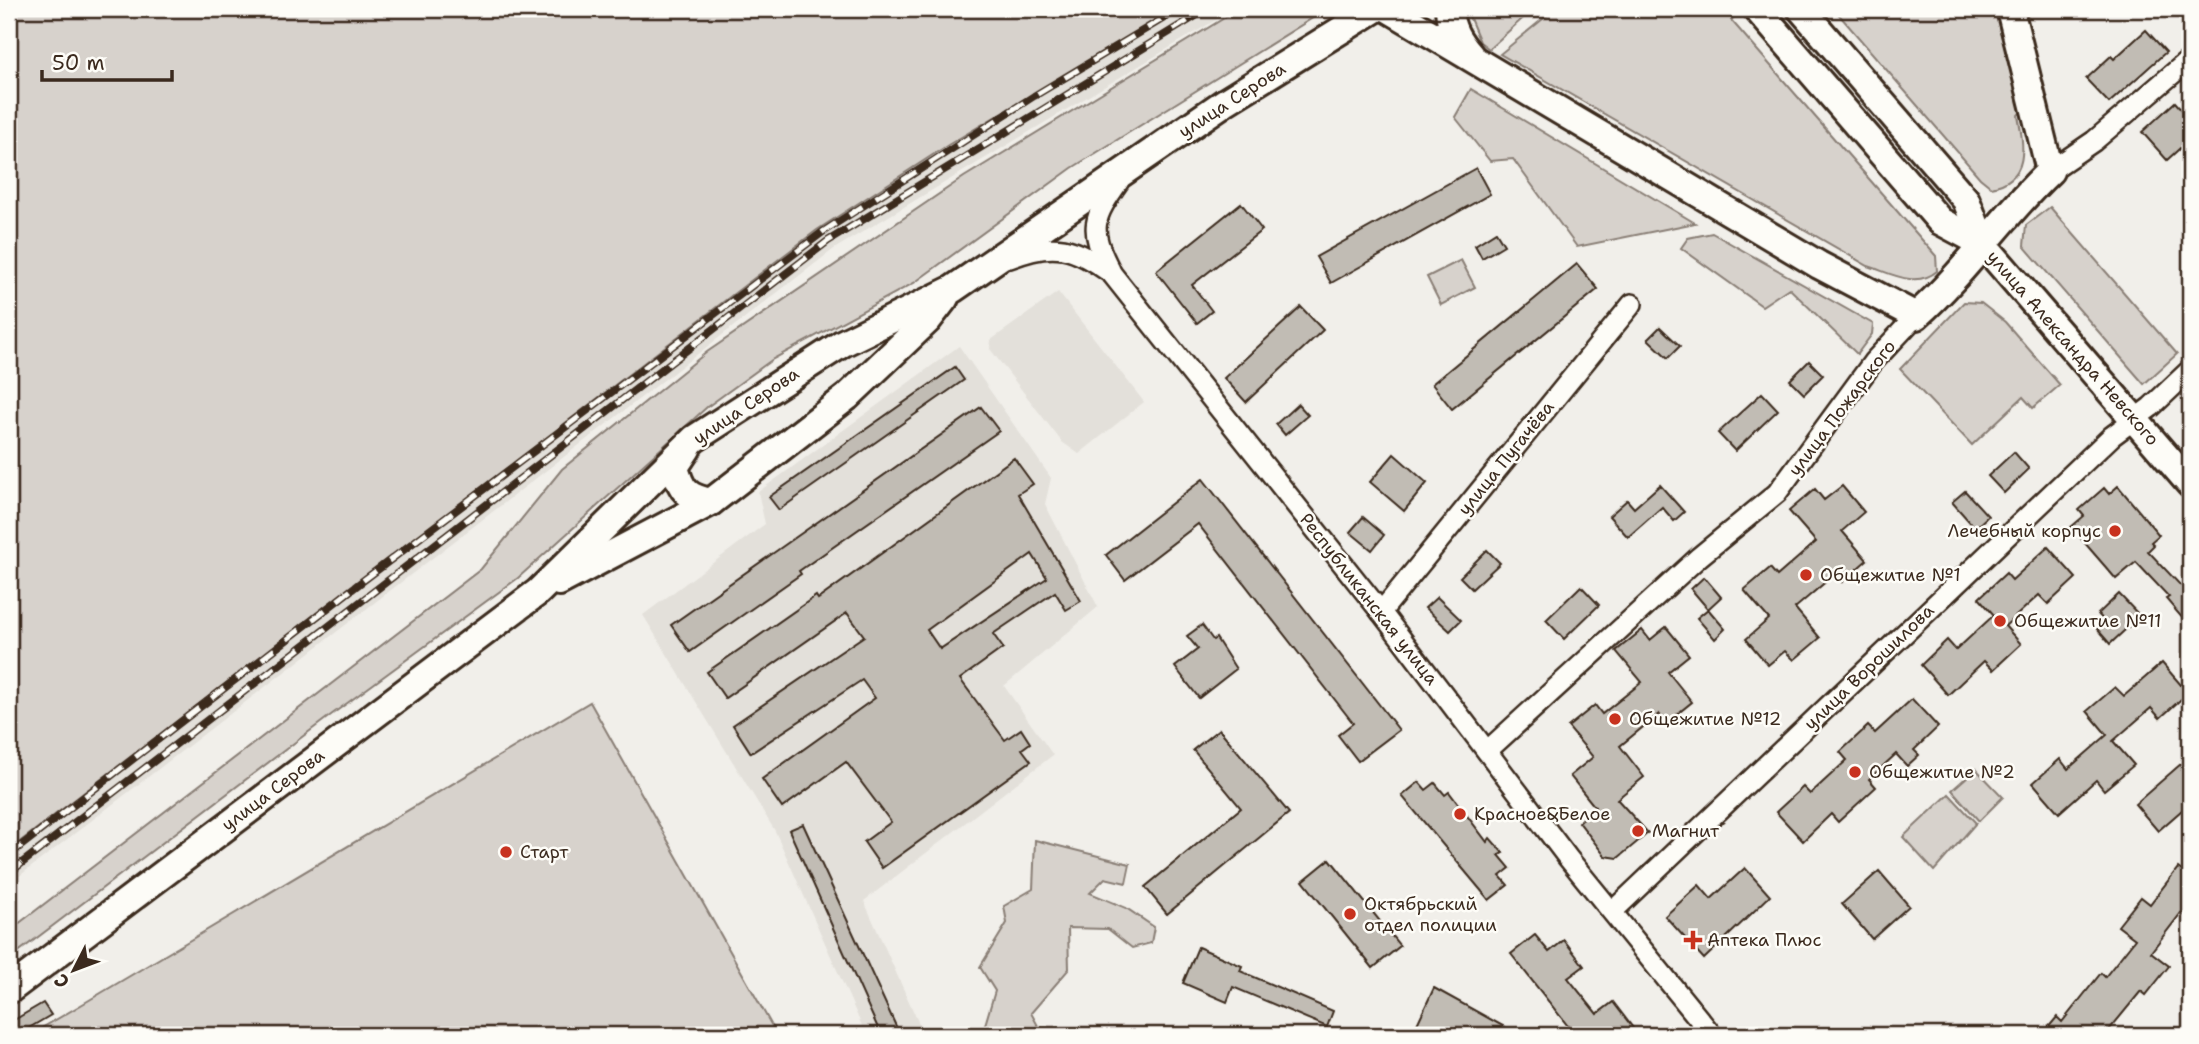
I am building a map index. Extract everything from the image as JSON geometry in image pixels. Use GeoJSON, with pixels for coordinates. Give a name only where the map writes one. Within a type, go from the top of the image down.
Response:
{"type":"FeatureCollection","features":[{"type":"Feature","properties":{"kind":"street","name":"улица Серова"},"geometry":{"type":"LineString","coordinates":[[9,989],[538,592],[694,439],[843,343],[953,289],[1125,170],[1375,9]]}},
{"type":"Feature","properties":{"kind":"street"},"geometry":{"type":"LineString","coordinates":[[1390,9],[1478,64],[1819,265],[1916,316]]}},
{"type":"Feature","properties":{"kind":"street"},"geometry":{"type":"LineString","coordinates":[[1449,9],[1450,22],[1459,41],[1478,64]]}},
{"type":"Feature","properties":{"kind":"street"},"geometry":{"type":"LineString","coordinates":[[1801,9],[1966,200],[1983,244]]}},
{"type":"Feature","properties":{"kind":"street"},"geometry":{"type":"LineString","coordinates":[[2010,9],[2050,171]]}},
{"type":"Feature","properties":{"kind":"street"},"geometry":{"type":"LineString","coordinates":[[1766,19],[1940,222],[1983,244]]}},
{"type":"Feature","properties":{"kind":"street"},"geometry":{"type":"LineString","coordinates":[[1334,35],[1387,25],[1402,26],[1432,35]]}},
{"type":"Feature","properties":{"kind":"street","name":"улица Пожарского"},"geometry":{"type":"LineString","coordinates":[[1487,751],[1699,557],[1777,493],[1873,362],[1916,316],[1943,293],[2022,198],[2050,171],[2094,141],[2190,59]]}},
{"type":"Feature","properties":{"kind":"street"},"geometry":{"type":"LineString","coordinates":[[1112,274],[1098,247],[1094,228],[1099,210],[1125,170]]}},
{"type":"Feature","properties":{"kind":"street","name":"улица Александра Невского"},"geometry":{"type":"LineString","coordinates":[[1983,244],[2190,484]]}},
{"type":"Feature","properties":{"kind":"street","name":"Республиканская улица"},"geometry":{"type":"LineString","coordinates":[[982,268],[1030,250],[1062,248],[1085,254],[1112,274],[1381,612],[1568,858],[1712,1035]]}},
{"type":"Feature","properties":{"kind":"street","name":"улица Серова"},"geometry":{"type":"LineString","coordinates":[[538,592],[711,502],[846,397],[928,320],[953,289]]}},
{"type":"Feature","properties":{"kind":"street","name":"улица Пугачёва"},"geometry":{"type":"LineString","coordinates":[[1381,612],[1632,304]]}},
{"type":"Feature","properties":{"kind":"street","name":"улица Ворошилова"},"geometry":{"type":"LineString","coordinates":[[1613,912],[2112,436],[2190,370]]}},
{"type":"Feature","properties":{"kind":"street"},"geometry":{"type":"LineString","coordinates":[[694,439],[675,467],[679,484],[692,498],[711,502]]}},
{"type":"Feature","properties":{"kind":"shaded area"},"geometry":{"type":"Polygon","coordinates":[[[9,9],[1175,9],[948,145],[817,230],[9,850],[9,9]]]}},
{"type":"Feature","properties":{"kind":"shaded area"},"geometry":{"type":"Polygon","coordinates":[[[1175,9],[1234,9],[834,249],[9,884],[9,849],[817,230],[948,145],[1175,9]]]}},
{"type":"Feature","properties":{"kind":"shaded area"},"geometry":{"type":"Polygon","coordinates":[[[1239,9],[1327,9],[1072,168],[914,283],[773,359],[707,407],[518,578],[331,715],[9,959],[9,931],[481,569],[562,469],[707,352],[964,177],[1239,9]]]}},
{"type":"Feature","properties":{"kind":"shaded area"},"geometry":{"type":"Polygon","coordinates":[[[1466,9],[1533,9],[1489,49],[1480,42],[1466,9]]]}},
{"type":"Feature","properties":{"kind":"shaded area"},"geometry":{"type":"Polygon","coordinates":[[[1555,9],[1743,9],[1731,20],[1936,256],[1937,271],[1920,279],[1912,279],[1868,266],[1500,54],[1555,9]]]}},
{"type":"Feature","properties":{"kind":"shaded area"},"geometry":{"type":"Polygon","coordinates":[[[1834,9],[1994,9],[2022,111],[2018,115],[2022,138],[2021,160],[2013,177],[1991,187],[1980,178],[1834,9]]]}},
{"type":"Feature","properties":{"kind":"shaded area"},"geometry":{"type":"Polygon","coordinates":[[[1471,89],[1695,223],[1577,247],[1513,159],[1490,161],[1455,117],[1471,89]]]}},
{"type":"Feature","properties":{"kind":"shaded area"},"geometry":{"type":"Polygon","coordinates":[[[2050,207],[2177,354],[2144,384],[2024,246],[2026,225],[2050,207]]]}},
{"type":"Feature","properties":{"kind":"shaded area"},"geometry":{"type":"Polygon","coordinates":[[[1712,233],[1873,324],[1872,334],[1857,354],[1789,288],[1762,306],[1681,248],[1688,238],[1712,233]]]}},
{"type":"Feature","properties":{"kind":"shaded area"},"geometry":{"type":"Polygon","coordinates":[[[1461,260],[1475,287],[1441,305],[1427,277],[1461,260]]]}},
{"type":"Feature","properties":{"kind":"shaded area"},"geometry":{"type":"Polygon","coordinates":[[[1058,292],[1144,402],[1079,454],[1062,442],[990,349],[991,340],[1058,292]]]}},
{"type":"Feature","properties":{"kind":"shaded area"},"geometry":{"type":"Polygon","coordinates":[[[1964,302],[1981,303],[2005,322],[2060,385],[2033,408],[2023,397],[1972,445],[1900,369],[1964,302]]]}},
{"type":"Feature","properties":{"kind":"shaded area"},"geometry":{"type":"Polygon","coordinates":[[[959,346],[1051,478],[1045,504],[1098,607],[1004,686],[1053,755],[864,901],[924,1035],[866,1035],[775,831],[643,615],[765,524],[758,492],[959,346]]]}},
{"type":"Feature","properties":{"kind":"shaded area","name":"Старт"},"geometry":{"type":"Polygon","coordinates":[[[590,702],[777,1035],[30,1035],[86,1002],[590,702]]]}},
{"type":"Feature","properties":{"kind":"shaded area"},"geometry":{"type":"Polygon","coordinates":[[[1976,769],[2003,797],[1979,821],[1952,790],[1976,769]]]}},
{"type":"Feature","properties":{"kind":"shaded area"},"geometry":{"type":"Polygon","coordinates":[[[1949,794],[1976,823],[1934,871],[1903,837],[1949,794]]]}},
{"type":"Feature","properties":{"kind":"shaded area"},"geometry":{"type":"Polygon","coordinates":[[[1035,840],[1130,864],[1126,883],[1105,878],[1090,893],[1126,908],[1154,927],[1151,943],[1132,948],[1108,929],[1068,928],[1069,969],[1031,1013],[1043,1035],[982,1035],[995,991],[980,967],[1007,923],[1004,906],[1033,889],[1035,840]]]}},
{"type":"Feature","properties":{"kind":"building"},"geometry":{"type":"Polygon","coordinates":[[[2146,30],[2166,52],[2109,103],[2086,79],[2111,56],[2114,59],[2146,30]]]}},
{"type":"Feature","properties":{"kind":"building"},"geometry":{"type":"Polygon","coordinates":[[[2175,102],[2190,119],[2190,139],[2167,160],[2142,132],[2175,102]]]}},
{"type":"Feature","properties":{"kind":"building"},"geometry":{"type":"Polygon","coordinates":[[[1476,168],[1490,194],[1331,283],[1316,257],[1476,168]]]}},
{"type":"Feature","properties":{"kind":"building"},"geometry":{"type":"Polygon","coordinates":[[[1241,203],[1262,230],[1192,285],[1212,311],[1197,323],[1156,271],[1241,203]]]}},
{"type":"Feature","properties":{"kind":"building"},"geometry":{"type":"Polygon","coordinates":[[[1496,232],[1504,245],[1482,258],[1475,245],[1496,232]]]}},
{"type":"Feature","properties":{"kind":"building"},"geometry":{"type":"Polygon","coordinates":[[[1577,264],[1598,289],[1452,409],[1432,384],[1577,264]]]}},
{"type":"Feature","properties":{"kind":"building"},"geometry":{"type":"Polygon","coordinates":[[[1301,307],[1323,330],[1246,402],[1224,378],[1301,307]]]}},
{"type":"Feature","properties":{"kind":"building"},"geometry":{"type":"Polygon","coordinates":[[[1660,327],[1680,346],[1668,358],[1648,339],[1660,327]]]}},
{"type":"Feature","properties":{"kind":"building"},"geometry":{"type":"Polygon","coordinates":[[[1809,361],[1823,375],[1804,394],[1790,380],[1809,361]]]}},
{"type":"Feature","properties":{"kind":"building"},"geometry":{"type":"Polygon","coordinates":[[[955,367],[964,380],[779,510],[769,497],[955,367]]]}},
{"type":"Feature","properties":{"kind":"building"},"geometry":{"type":"Polygon","coordinates":[[[1762,393],[1778,410],[1735,451],[1718,433],[1762,393]]]}},
{"type":"Feature","properties":{"kind":"building"},"geometry":{"type":"Polygon","coordinates":[[[1298,404],[1308,415],[1285,435],[1276,424],[1298,404]]]}},
{"type":"Feature","properties":{"kind":"building"},"geometry":{"type":"Polygon","coordinates":[[[981,407],[999,431],[799,571],[801,574],[690,652],[671,625],[981,407]]]}},
{"type":"Feature","properties":{"kind":"building"},"geometry":{"type":"Polygon","coordinates":[[[2014,452],[2029,469],[2004,493],[1988,476],[2014,452]]]}},
{"type":"Feature","properties":{"kind":"building"},"geometry":{"type":"Polygon","coordinates":[[[1394,454],[1427,483],[1404,511],[1370,482],[1394,454]]]}},
{"type":"Feature","properties":{"kind":"building"},"geometry":{"type":"Polygon","coordinates":[[[1014,458],[1033,484],[1018,494],[1081,601],[1066,610],[1055,592],[993,634],[1003,648],[960,679],[1005,740],[1021,729],[1030,743],[1022,749],[1031,761],[882,868],[864,842],[891,822],[846,762],[782,808],[762,779],[875,698],[862,680],[751,753],[733,725],[864,636],[847,613],[725,698],[707,672],[816,596],[818,599],[1014,458]],[[1032,554],[927,630],[940,649],[1047,578],[1032,554]]]}},
{"type":"Feature","properties":{"kind":"building"},"geometry":{"type":"Polygon","coordinates":[[[1203,479],[1399,730],[1358,761],[1338,735],[1353,723],[1198,524],[1125,580],[1106,555],[1203,479]]]}},
{"type":"Feature","properties":{"kind":"building"},"geometry":{"type":"Polygon","coordinates":[[[1660,485],[1684,512],[1674,521],[1662,507],[1628,537],[1609,516],[1627,500],[1634,508],[1660,485]]]}},
{"type":"Feature","properties":{"kind":"building","name":"Общежитие №1"},"geometry":{"type":"Polygon","coordinates":[[[1842,486],[1864,512],[1842,531],[1867,560],[1842,582],[1835,574],[1795,608],[1820,638],[1794,660],[1785,651],[1768,665],[1746,639],[1769,619],[1744,590],[1770,568],[1777,576],[1816,542],[1789,511],[1815,489],[1824,500],[1842,486]]]}},
{"type":"Feature","properties":{"kind":"building","name":"Лечебный корпус"},"geometry":{"type":"Polygon","coordinates":[[[2118,486],[2159,535],[2151,542],[2154,545],[2148,551],[2181,586],[2190,579],[2190,627],[2166,599],[2169,597],[2136,562],[2116,579],[2071,527],[2084,516],[2079,510],[2104,488],[2109,494],[2118,486]]]}},
{"type":"Feature","properties":{"kind":"building"},"geometry":{"type":"Polygon","coordinates":[[[1965,491],[1988,516],[1975,528],[1952,502],[1965,491]]]}},
{"type":"Feature","properties":{"kind":"building"},"geometry":{"type":"Polygon","coordinates":[[[1363,517],[1384,535],[1372,550],[1350,532],[1363,517]]]}},
{"type":"Feature","properties":{"kind":"building","name":"Общежитие №11"},"geometry":{"type":"Polygon","coordinates":[[[2048,547],[2076,578],[2048,604],[2039,595],[2005,626],[2021,644],[1993,670],[1984,661],[1948,695],[1921,665],[1947,640],[1956,650],[1994,615],[1979,598],[2006,573],[2012,580],[2048,547]]]}},
{"type":"Feature","properties":{"kind":"building"},"geometry":{"type":"Polygon","coordinates":[[[1487,550],[1500,563],[1472,589],[1460,577],[1487,550]]]}},
{"type":"Feature","properties":{"kind":"building"},"geometry":{"type":"Polygon","coordinates":[[[1704,577],[1721,597],[1708,609],[1691,589],[1704,577]]]}},
{"type":"Feature","properties":{"kind":"building"},"geometry":{"type":"Polygon","coordinates":[[[1581,586],[1599,605],[1564,639],[1546,620],[1581,586]]]}},
{"type":"Feature","properties":{"kind":"building"},"geometry":{"type":"Polygon","coordinates":[[[2119,594],[2140,616],[2110,644],[2097,629],[2105,622],[2098,614],[2119,594]]]}},
{"type":"Feature","properties":{"kind":"building"},"geometry":{"type":"Polygon","coordinates":[[[1437,597],[1461,620],[1450,631],[1425,608],[1437,597]]]}},
{"type":"Feature","properties":{"kind":"building"},"geometry":{"type":"Polygon","coordinates":[[[1708,609],[1725,629],[1715,639],[1697,618],[1708,609]]]}},
{"type":"Feature","properties":{"kind":"building"},"geometry":{"type":"Polygon","coordinates":[[[1202,625],[1213,640],[1216,638],[1236,669],[1199,698],[1175,667],[1198,649],[1187,636],[1202,625]]]}},
{"type":"Feature","properties":{"kind":"building","name":"Общежитие №12"},"geometry":{"type":"Polygon","coordinates":[[[1666,627],[1689,655],[1668,672],[1692,702],[1666,723],[1659,714],[1620,746],[1644,777],[1617,799],[1648,833],[1618,858],[1605,856],[1579,822],[1595,807],[1570,776],[1593,757],[1568,727],[1595,705],[1602,714],[1642,682],[1616,651],[1642,630],[1650,640],[1666,627]]]}},
{"type":"Feature","properties":{"kind":"building"},"geometry":{"type":"Polygon","coordinates":[[[2162,663],[2188,693],[2160,718],[2151,708],[2113,741],[2134,765],[2104,790],[2096,780],[2059,813],[2033,783],[2060,759],[2068,769],[2107,735],[2087,711],[2115,687],[2124,696],[2162,663]]]}},
{"type":"Feature","properties":{"kind":"building","name":"Общежитие №2"},"geometry":{"type":"Polygon","coordinates":[[[1912,699],[1938,727],[1914,750],[1919,755],[1907,766],[1896,754],[1869,779],[1876,787],[1838,822],[1831,814],[1803,841],[1776,812],[1803,787],[1810,794],[1847,760],[1840,752],[1868,726],[1875,733],[1912,699]]]}},
{"type":"Feature","properties":{"kind":"building"},"geometry":{"type":"Polygon","coordinates":[[[1219,729],[1289,813],[1167,914],[1145,887],[1241,808],[1193,750],[1219,729]]]}},
{"type":"Feature","properties":{"kind":"building"},"geometry":{"type":"Polygon","coordinates":[[[2190,756],[2190,803],[2158,831],[2135,804],[2190,756]]]}},
{"type":"Feature","properties":{"kind":"building"},"geometry":{"type":"Polygon","coordinates":[[[1419,782],[1426,790],[1435,783],[1445,795],[1449,792],[1487,842],[1490,838],[1503,853],[1499,855],[1510,868],[1500,876],[1508,885],[1489,900],[1402,796],[1419,782]]]}},
{"type":"Feature","properties":{"kind":"building"},"geometry":{"type":"Polygon","coordinates":[[[803,824],[900,1035],[881,1035],[789,830],[803,824]]]}},
{"type":"Feature","properties":{"kind":"building"},"geometry":{"type":"Polygon","coordinates":[[[1330,859],[1400,946],[1373,968],[1303,881],[1330,859]]]}},
{"type":"Feature","properties":{"kind":"building"},"geometry":{"type":"Polygon","coordinates":[[[1745,868],[1770,896],[1704,959],[1665,916],[1699,885],[1711,899],[1745,868]]]}},
{"type":"Feature","properties":{"kind":"building"},"geometry":{"type":"Polygon","coordinates":[[[2178,868],[2190,877],[2190,920],[2181,913],[2151,952],[2169,966],[2146,995],[2141,991],[2105,1035],[2042,1035],[2057,1017],[2062,1022],[2101,973],[2105,977],[2135,939],[2118,926],[2141,897],[2150,904],[2178,868]]]}},
{"type":"Feature","properties":{"kind":"building"},"geometry":{"type":"Polygon","coordinates":[[[1879,871],[1909,906],[1872,939],[1842,904],[1879,871]]]}},
{"type":"Feature","properties":{"kind":"building"},"geometry":{"type":"Polygon","coordinates":[[[1535,935],[1549,952],[1564,940],[1584,966],[1568,978],[1597,1014],[1613,1002],[1633,1028],[1623,1035],[1575,1035],[1511,954],[1535,935]]]}},
{"type":"Feature","properties":{"kind":"building"},"geometry":{"type":"Polygon","coordinates":[[[1198,947],[1242,966],[1240,971],[1333,1011],[1327,1027],[1233,987],[1227,1002],[1183,983],[1198,947]]]}},
{"type":"Feature","properties":{"kind":"building"},"geometry":{"type":"Polygon","coordinates":[[[1434,988],[1519,1035],[1412,1035],[1434,988]]]}},
{"type":"Feature","properties":{"kind":"building"},"geometry":{"type":"Polygon","coordinates":[[[43,1003],[51,1015],[17,1035],[9,1035],[9,1023],[43,1003]]]}},
{"type":"Feature","properties":{"kind":"railway"},"geometry":{"type":"LineString","coordinates":[[9,855],[360,583],[824,231],[1034,96],[1179,9]]}},
{"type":"Feature","properties":{"kind":"railway"},"geometry":{"type":"LineString","coordinates":[[9,873],[828,241],[1207,9]]}},
{"type":"Feature","properties":{"kind":"place","name":"Лечебный корпус"},"geometry":{"type":"Point","coordinates":[2115,531]}},
{"type":"Feature","properties":{"kind":"place","name":"Общежитие №1"},"geometry":{"type":"Point","coordinates":[1806,575]}},
{"type":"Feature","properties":{"kind":"place","name":"Общежитие №11"},"geometry":{"type":"Point","coordinates":[2000,621]}},
{"type":"Feature","properties":{"kind":"place","name":"Общежитие №12"},"geometry":{"type":"Point","coordinates":[1615,719]}},
{"type":"Feature","properties":{"kind":"place","name":"Общежитие №2"},"geometry":{"type":"Point","coordinates":[1855,772]}},
{"type":"Feature","properties":{"kind":"place","name":"Красное&Белое"},"geometry":{"type":"Point","coordinates":[1460,814]}},
{"type":"Feature","properties":{"kind":"place","name":"Магнит"},"geometry":{"type":"Point","coordinates":[1638,831]}},
{"type":"Feature","properties":{"kind":"place","name":"Старт"},"geometry":{"type":"Point","coordinates":[506,852]}},
{"type":"Feature","properties":{"kind":"place","name":"Октябрьский отдел полиции"},"geometry":{"type":"Point","coordinates":[1350,914]}},
{"type":"Feature","properties":{"kind":"place","name":"Аптека Плюс"},"geometry":{"type":"Point","coordinates":[1693,940]}}]}
